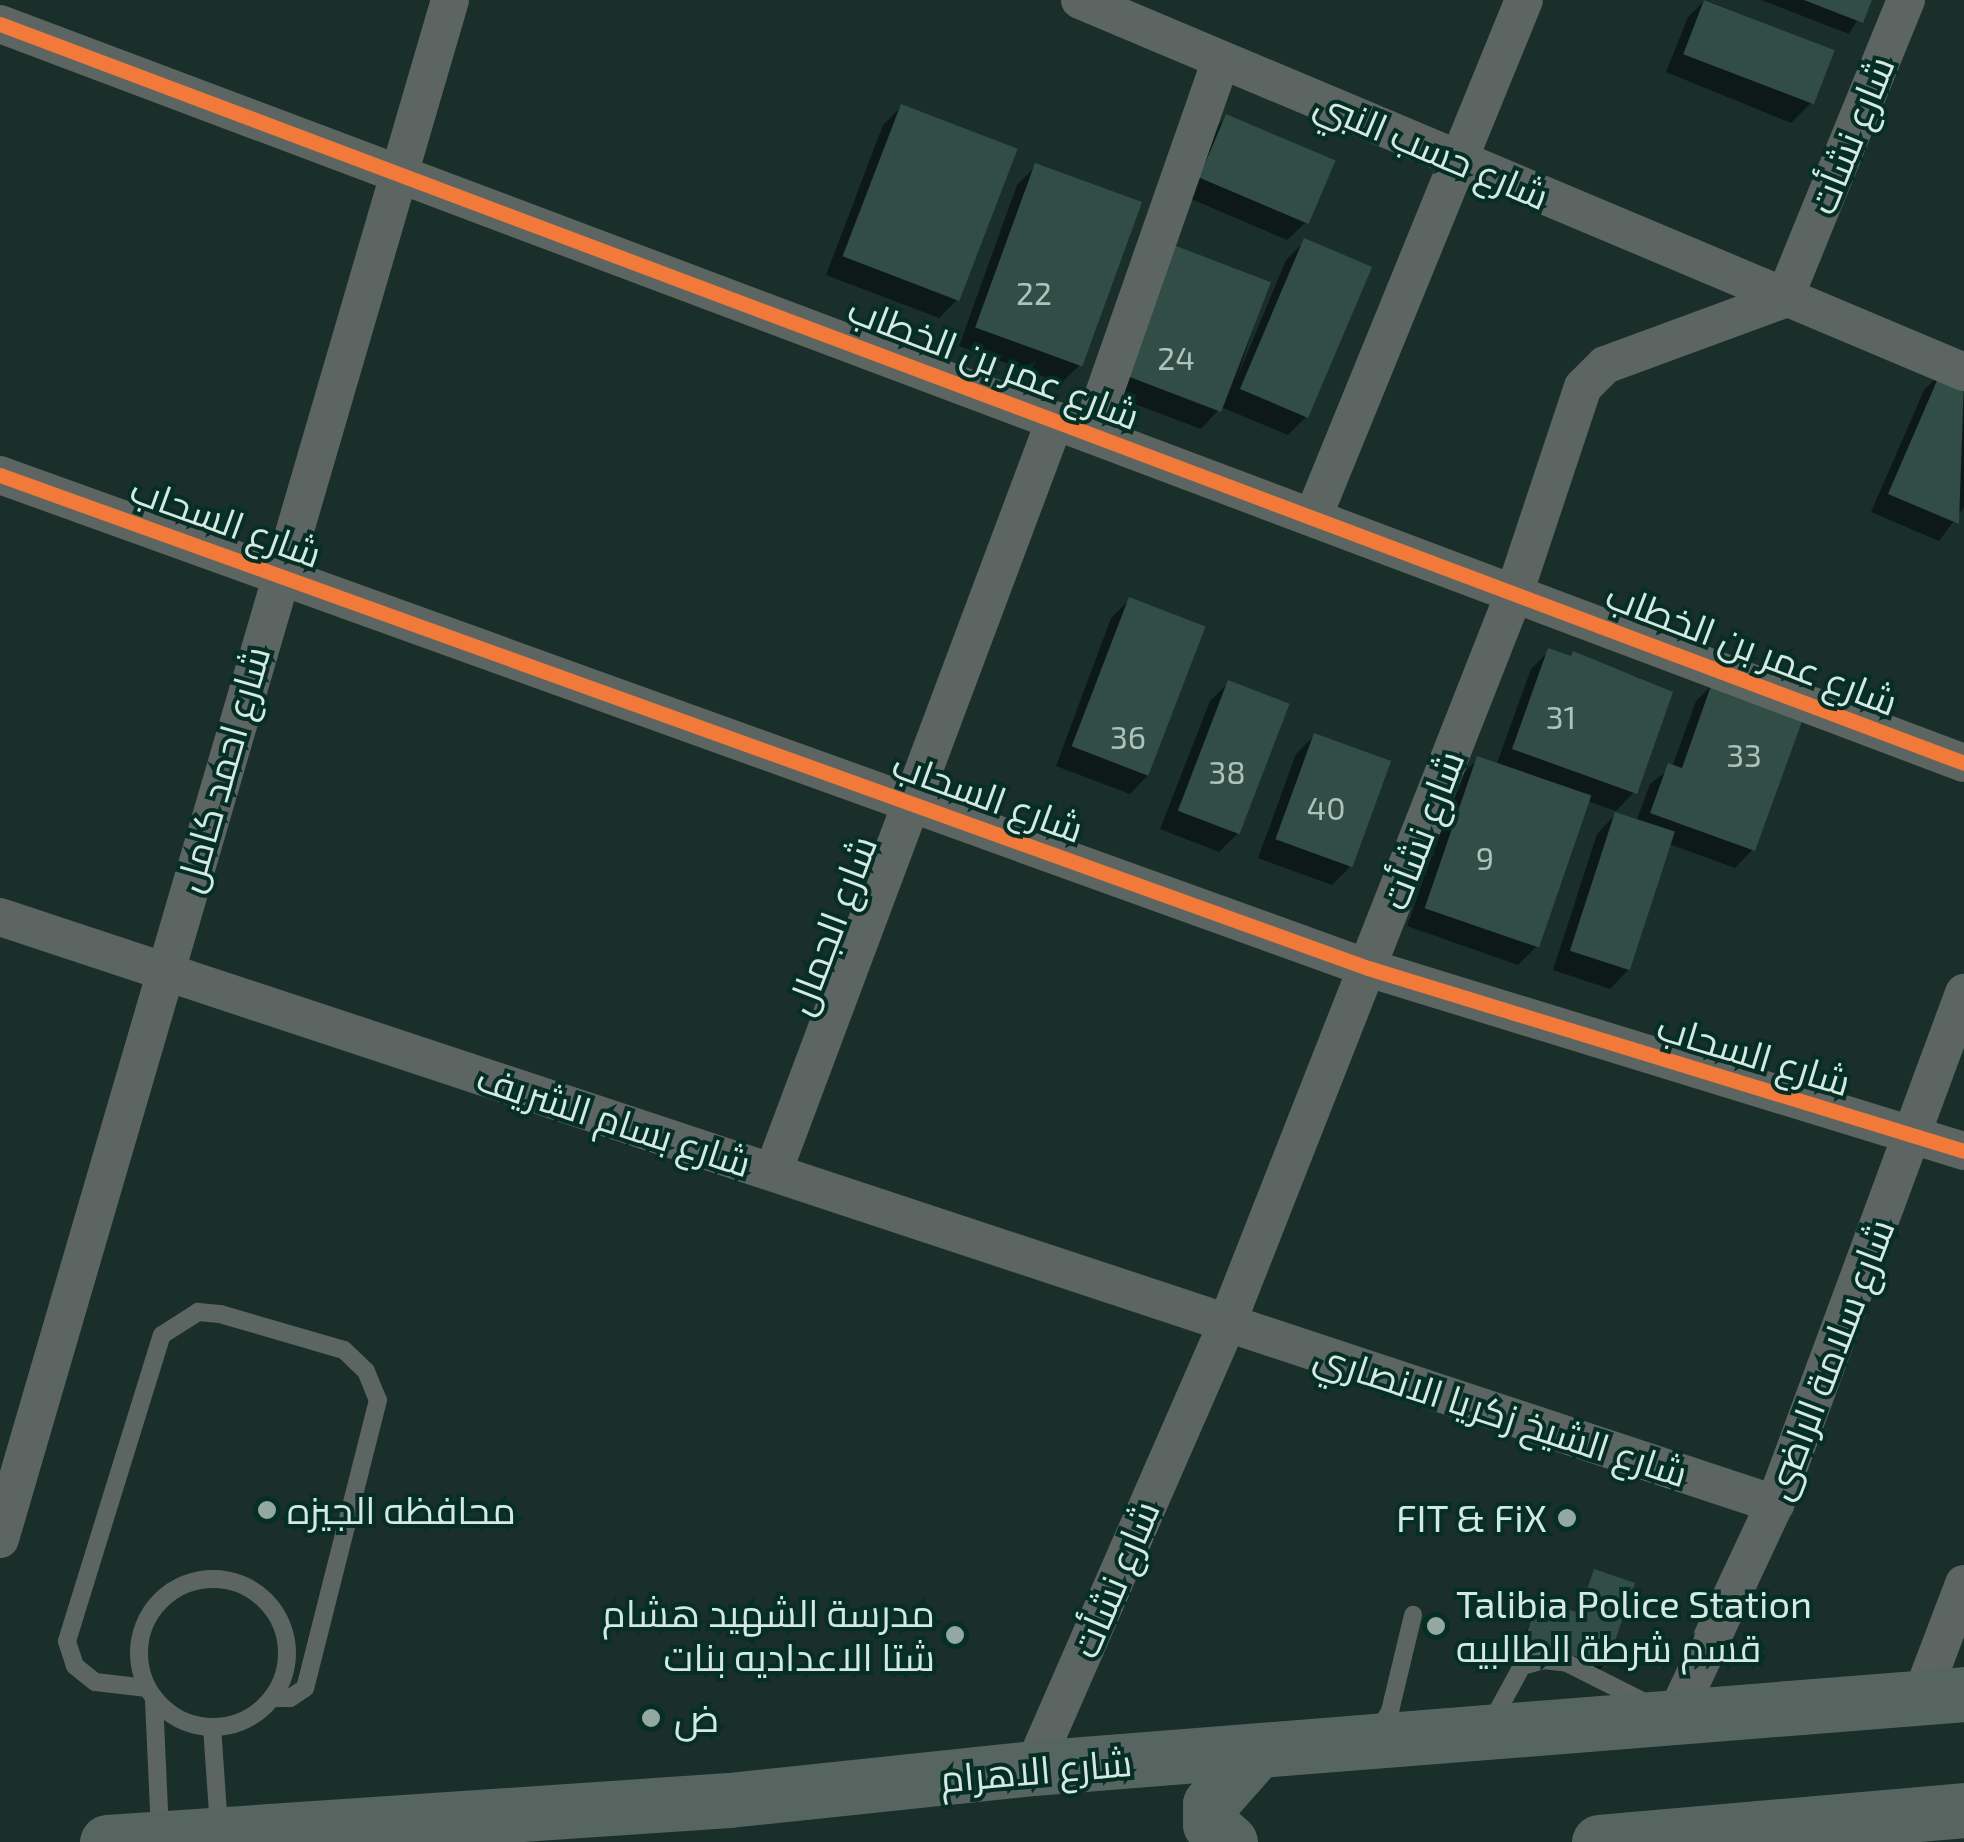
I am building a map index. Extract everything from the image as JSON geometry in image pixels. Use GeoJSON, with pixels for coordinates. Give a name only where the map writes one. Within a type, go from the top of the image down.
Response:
{"type":"FeatureCollection","features":[{"type":"Feature","properties":{"kind":"main road","name":"شارع الاهرام"},"geometry":{"type":"LineString","coordinates":[[171,1838],[745,1821],[1033,1768],[1942,1695]]}},
{"type":"Feature","properties":{"kind":"main road"},"geometry":{"type":"LineString","coordinates":[[1230,1842],[1210,1824],[1210,1804],[1256,1752]]}},
{"type":"Feature","properties":{"kind":"main road"},"geometry":{"type":"LineString","coordinates":[[1600,1842],[1964,1810]]}},
{"type":"Feature","properties":{"kind":"street","name":"شارع احمد كامل"},"geometry":{"type":"LineString","coordinates":[[0,1540],[394,172],[450,0]]}},
{"type":"Feature","properties":{"kind":"street","name":"شارع حسب النبي"},"geometry":{"type":"LineString","coordinates":[[1080,0],[1964,372]]}},
{"type":"Feature","properties":{"kind":"street"},"geometry":{"type":"LineString","coordinates":[[1312,517],[1524,0]]}},
{"type":"Feature","properties":{"kind":"street","name":"شارع نشأت"},"geometry":{"type":"LineString","coordinates":[[1033,1768],[1227,1323],[1514,594],[1582,387],[1594,373],[1784,299],[1906,0]]}},
{"type":"Feature","properties":{"kind":"street","name":"شارع عمر بن الخطاب"},"geometry":{"type":"LineString","coordinates":[[0,24],[1964,762]]}},
{"type":"Feature","properties":{"kind":"street"},"geometry":{"type":"LineString","coordinates":[[1090,434],[1222,60]]}},
{"type":"Feature","properties":{"kind":"street","name":"شارع الجمال"},"geometry":{"type":"LineString","coordinates":[[773,1172],[1055,420]]}},
{"type":"Feature","properties":{"kind":"street","name":"شارع السحاب"},"geometry":{"type":"LineString","coordinates":[[0,475],[1368,968],[1964,1151]]}},
{"type":"Feature","properties":{"kind":"street","name":"شارع بسام الشريف"},"geometry":{"type":"LineString","coordinates":[[0,917],[1227,1323]]}},
{"type":"Feature","properties":{"kind":"street","name":"شارع سلامة الراضى"},"geometry":{"type":"LineString","coordinates":[[1675,1717],[1775,1504],[1964,993]]}},
{"type":"Feature","properties":{"kind":"street","name":"شارع الشيخ زكريا الانصاري"},"geometry":{"type":"LineString","coordinates":[[1227,1323],[1775,1504]]}},
{"type":"Feature","properties":{"kind":"street"},"geometry":{"type":"LineString","coordinates":[[1942,1695],[1964,1584]]}},
{"type":"Feature","properties":{"kind":"lane"},"geometry":{"type":"LineString","coordinates":[[171,1838],[151,1694],[138,1647],[153,1608],[168,1593],[208,1578],[249,1588],[279,1618],[288,1659],[272,1698],[246,1720],[212,1727],[180,1720],[151,1694],[95,1682],[75,1666],[67,1642],[162,1335],[198,1312],[220,1314],[344,1350],[366,1372],[378,1400],[305,1688],[290,1698],[272,1698]]}},
{"type":"Feature","properties":{"kind":"lane"},"geometry":{"type":"LineString","coordinates":[[1372,1741],[1390,1711],[1412,1615]]}},
{"type":"Feature","properties":{"kind":"lane"},"geometry":{"type":"LineString","coordinates":[[171,1838],[212,1727]]}},
{"type":"Feature","properties":{"kind":"building"},"geometry":{"type":"Polygon","coordinates":[[[1704,0],[1835,50],[1814,104],[1683,54],[1704,0]]]}},
{"type":"Feature","properties":{"kind":"building"},"geometry":{"type":"Polygon","coordinates":[[[1804,0],[1872,0],[1863,23],[1804,0]]]}},
{"type":"Feature","properties":{"kind":"building"},"geometry":{"type":"Polygon","coordinates":[[[901,104],[1018,149],[959,301],[843,256],[901,104]]]}},
{"type":"Feature","properties":{"kind":"building"},"geometry":{"type":"Polygon","coordinates":[[[1226,114],[1336,160],[1309,224],[1199,178],[1226,114]]]}},
{"type":"Feature","properties":{"kind":"building"},"geometry":{"type":"Polygon","coordinates":[[[1035,163],[1142,202],[1082,366],[975,327],[1035,163]]]}},
{"type":"Feature","properties":{"kind":"building"},"geometry":{"type":"Polygon","coordinates":[[[1304,238],[1372,267],[1308,418],[1240,389],[1304,238]]]}},
{"type":"Feature","properties":{"kind":"building"},"geometry":{"type":"Polygon","coordinates":[[[1171,244],[1271,282],[1221,412],[1121,374],[1171,244]]]}},
{"type":"Feature","properties":{"kind":"building"},"geometry":{"type":"Polygon","coordinates":[[[1942,369],[1964,379],[1959,524],[1888,494],[1942,369]]]}},
{"type":"Feature","properties":{"kind":"building"},"geometry":{"type":"Polygon","coordinates":[[[1129,597],[1206,626],[1148,776],[1072,746],[1129,597]]]}},
{"type":"Feature","properties":{"kind":"building"},"geometry":{"type":"Polygon","coordinates":[[[1548,648],[1571,656],[1573,651],[1673,692],[1637,794],[1512,749],[1548,648]]]}},
{"type":"Feature","properties":{"kind":"building"},"geometry":{"type":"Polygon","coordinates":[[[1228,680],[1290,704],[1239,834],[1178,811],[1228,680]]]}},
{"type":"Feature","properties":{"kind":"building"},"geometry":{"type":"Polygon","coordinates":[[[1713,680],[1805,713],[1755,851],[1650,813],[1668,763],[1682,768],[1713,680]]]}},
{"type":"Feature","properties":{"kind":"building"},"geometry":{"type":"Polygon","coordinates":[[[1314,733],[1391,761],[1352,867],[1275,839],[1314,733]]]}},
{"type":"Feature","properties":{"kind":"building"},"geometry":{"type":"Polygon","coordinates":[[[1477,756],[1591,795],[1539,948],[1425,908],[1477,756]]]}},
{"type":"Feature","properties":{"kind":"building"},"geometry":{"type":"Polygon","coordinates":[[[1615,812],[1675,831],[1630,970],[1570,951],[1615,812]]]}},
{"type":"Feature","properties":{"kind":"building"},"geometry":{"type":"Polygon","coordinates":[[[1594,1569],[1635,1583],[1606,1667],[1525,1639],[1538,1599],[1579,1613],[1594,1569]]]}},
{"type":"Feature","properties":{"kind":"cycle path"},"geometry":{"type":"LineString","coordinates":[[0,24],[1964,763]]}},
{"type":"Feature","properties":{"kind":"cycle path"},"geometry":{"type":"LineString","coordinates":[[0,475],[1368,968],[1964,1151]]}},
{"type":"Feature","properties":{"kind":"place","name":"محافظه الجيزه"},"geometry":{"type":"Point","coordinates":[267,1510]}},
{"type":"Feature","properties":{"kind":"place","name":"FIT & FiX"},"geometry":{"type":"Point","coordinates":[1567,1518]}},
{"type":"Feature","properties":{"kind":"place","name":"Talibia Police Station قسم شرطة الطالبيه"},"geometry":{"type":"Point","coordinates":[1436,1626]}},
{"type":"Feature","properties":{"kind":"place","name":"مدرسة الشهيد هشام شتا الاعداديه بنات"},"geometry":{"type":"Point","coordinates":[955,1635]}},
{"type":"Feature","properties":{"kind":"place","name":"ض"},"geometry":{"type":"Point","coordinates":[651,1718]}}]}
